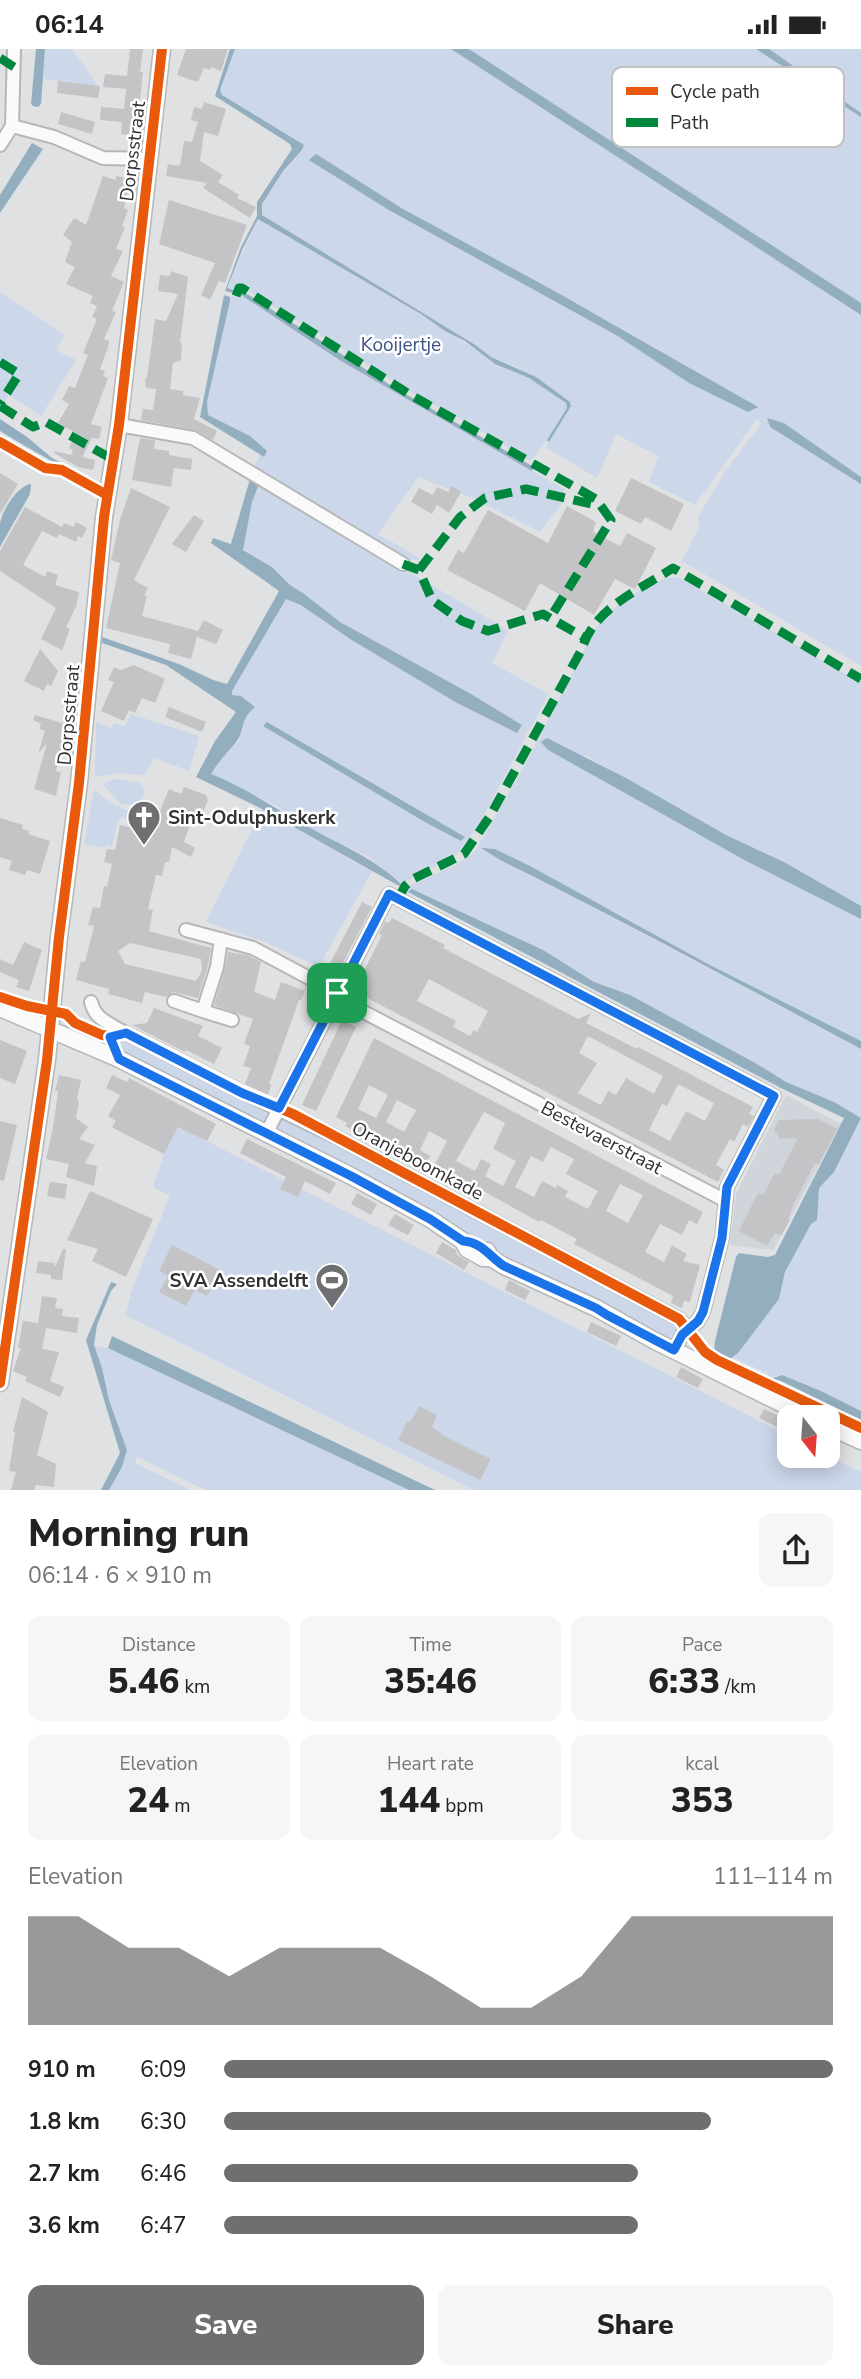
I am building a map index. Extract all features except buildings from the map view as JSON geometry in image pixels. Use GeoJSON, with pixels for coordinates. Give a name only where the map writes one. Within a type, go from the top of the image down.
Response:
{"type":"FeatureCollection","features":[{"type":"Feature","properties":{"kind":"street"},"geometry":{"type":"LineString","coordinates":[[0,145],[12,126],[14,49]]}},
{"type":"Feature","properties":{"kind":"street","name":"Dorpsstraat"},"geometry":{"type":"LineString","coordinates":[[0,1383],[47,1060],[79,783],[104,517],[119,425],[162,49]]}},
{"type":"Feature","properties":{"kind":"street"},"geometry":{"type":"LineString","coordinates":[[0,58],[14,67]]}},
{"type":"Feature","properties":{"kind":"street"},"geometry":{"type":"LineString","coordinates":[[12,126],[54,137],[103,158],[148,159]]}},
{"type":"Feature","properties":{"kind":"street"},"geometry":{"type":"LineString","coordinates":[[119,425],[193,438],[403,564]]}},
{"type":"Feature","properties":{"kind":"street"},"geometry":{"type":"LineString","coordinates":[[266,1134],[389,894],[774,1096],[727,1187],[722,1238],[706,1303],[698,1321],[682,1335],[674,1350]]}},
{"type":"Feature","properties":{"kind":"street","name":"Bestevaerstraat"},"geometry":{"type":"LineString","coordinates":[[186,930],[253,947],[336,995],[726,1201]]}},
{"type":"Feature","properties":{"kind":"street"},"geometry":{"type":"LineString","coordinates":[[203,1011],[221,939]]}},
{"type":"Feature","properties":{"kind":"street"},"geometry":{"type":"LineString","coordinates":[[174,1001],[232,1020]]}},
{"type":"Feature","properties":{"kind":"street","name":"Oranjeboomkade"},"geometry":{"type":"LineString","coordinates":[[92,1002],[94,1013],[100,1019],[242,1093],[279,1108],[679,1319],[689,1329]]}},
{"type":"Feature","properties":{"kind":"street"},"geometry":{"type":"LineString","coordinates":[[0,1008],[119,1059],[377,1190],[463,1241],[472,1242],[488,1251],[491,1258],[504,1266],[596,1308],[785,1405]]}},
{"type":"Feature","properties":{"kind":"street"},"geometry":{"type":"LineString","coordinates":[[840,1431],[861,1441]]}},
{"type":"Feature","properties":{"kind":"shaded area"},"geometry":{"type":"Polygon","coordinates":[[[36,49],[45,49],[41,104],[38,107],[31,104],[36,49]]]}},
{"type":"Feature","properties":{"kind":"shaded area"},"geometry":{"type":"Polygon","coordinates":[[[230,49],[235,49],[220,90],[222,95],[304,145],[262,204],[262,215],[491,357],[536,377],[570,402],[571,406],[549,442],[547,440],[567,408],[566,403],[529,378],[495,364],[465,341],[421,314],[258,219],[227,288],[249,295],[395,388],[534,467],[532,471],[341,361],[241,295],[225,291],[241,247],[257,216],[257,202],[292,149],[290,144],[215,96],[230,49]]]}},
{"type":"Feature","properties":{"kind":"shaded area"},"geometry":{"type":"Polygon","coordinates":[[[451,49],[469,49],[612,142],[612,147],[620,147],[861,303],[861,315],[451,49]]]}},
{"type":"Feature","properties":{"kind":"shaded area"},"geometry":{"type":"Polygon","coordinates":[[[756,49],[769,49],[795,67],[784,67],[756,49]]]}},
{"type":"Feature","properties":{"kind":"shaded area"},"geometry":{"type":"Polygon","coordinates":[[[844,101],[861,113],[861,117],[844,106],[844,101]]]}},
{"type":"Feature","properties":{"kind":"shaded area"},"geometry":{"type":"Polygon","coordinates":[[[32,143],[43,149],[0,213],[0,195],[32,143]]]}},
{"type":"Feature","properties":{"kind":"shaded area"},"geometry":{"type":"Polygon","coordinates":[[[316,154],[403,209],[560,294],[758,407],[748,412],[689,383],[616,335],[387,209],[309,160],[316,154]]]}},
{"type":"Feature","properties":{"kind":"shaded area"},"geometry":{"type":"Polygon","coordinates":[[[224,295],[230,297],[230,301],[207,402],[208,415],[250,436],[267,451],[264,457],[200,417],[224,295]]]}},
{"type":"Feature","properties":{"kind":"shaded area"},"geometry":{"type":"Polygon","coordinates":[[[767,418],[784,423],[861,477],[861,484],[770,427],[767,418]]]}},
{"type":"Feature","properties":{"kind":"shaded area"},"geometry":{"type":"Polygon","coordinates":[[[0,419],[52,458],[99,483],[98,487],[0,431],[0,419]]]}},
{"type":"Feature","properties":{"kind":"shaded area"},"geometry":{"type":"Polygon","coordinates":[[[250,479],[259,484],[252,502],[243,550],[272,567],[290,585],[340,622],[522,725],[517,733],[457,703],[350,639],[301,605],[286,599],[232,691],[232,695],[241,696],[255,707],[246,717],[239,738],[211,774],[370,860],[391,875],[401,884],[399,886],[262,809],[196,777],[215,741],[236,712],[166,665],[102,643],[102,637],[227,684],[279,591],[211,543],[213,538],[231,544],[250,479]]]}},
{"type":"Feature","properties":{"kind":"shaded area"},"geometry":{"type":"Polygon","coordinates":[[[29,484],[30,494],[0,547],[0,524],[4,513],[15,495],[29,484]]]}},
{"type":"Feature","properties":{"kind":"shaded area"},"geometry":{"type":"Polygon","coordinates":[[[267,722],[465,837],[461,841],[423,821],[263,726],[267,722]]]}},
{"type":"Feature","properties":{"kind":"shaded area"},"geometry":{"type":"Polygon","coordinates":[[[547,738],[626,778],[726,835],[784,862],[861,906],[861,919],[748,862],[548,750],[541,742],[547,738]]]}},
{"type":"Feature","properties":{"kind":"shaded area"},"geometry":{"type":"Polygon","coordinates":[[[481,848],[495,849],[532,867],[708,964],[861,1041],[861,1049],[500,860],[481,848]]]}},
{"type":"Feature","properties":{"kind":"shaded area"},"geometry":{"type":"Polygon","coordinates":[[[412,889],[543,950],[594,982],[630,995],[786,1082],[834,1102],[861,1118],[834,1172],[819,1188],[817,1220],[811,1224],[785,1272],[779,1299],[738,1353],[729,1360],[714,1353],[736,1257],[739,1253],[768,1257],[775,1255],[844,1118],[781,1088],[408,892],[412,889]]]}},
{"type":"Feature","properties":{"kind":"shaded area"},"geometry":{"type":"Polygon","coordinates":[[[786,1095],[841,1124],[773,1250],[730,1245],[736,1194],[786,1095]]]}},
{"type":"Feature","properties":{"kind":"shaded area"},"geometry":{"type":"Polygon","coordinates":[[[111,1282],[117,1284],[111,1291],[97,1325],[94,1345],[109,1400],[127,1450],[122,1467],[109,1490],[101,1490],[120,1453],[86,1340],[111,1282]]]}},
{"type":"Feature","properties":{"kind":"shaded area"},"geometry":{"type":"Polygon","coordinates":[[[112,1336],[435,1490],[409,1490],[108,1348],[112,1336]]]}},
{"type":"Feature","properties":{"kind":"shaded area"},"geometry":{"type":"Polygon","coordinates":[[[782,1375],[821,1391],[861,1411],[861,1420],[840,1410],[840,1405],[830,1405],[781,1381],[770,1379],[782,1375]]]}},
{"type":"Feature","properties":{"kind":"green space"},"geometry":{"type":"Polygon","coordinates":[[[45,49],[72,49],[98,86],[43,79],[45,49]]]}},
{"type":"Feature","properties":{"kind":"green space"},"geometry":{"type":"Polygon","coordinates":[[[235,49],[451,49],[861,315],[861,477],[784,423],[767,419],[770,427],[861,484],[861,666],[682,561],[700,525],[698,517],[726,470],[761,424],[757,419],[695,505],[649,482],[658,456],[616,434],[597,478],[550,450],[546,447],[571,406],[570,402],[515,366],[491,357],[262,215],[262,204],[283,171],[302,150],[222,95],[220,90],[235,49]],[[309,160],[387,209],[616,335],[689,383],[658,349],[309,160]]]}},
{"type":"Feature","properties":{"kind":"green space"},"geometry":{"type":"Polygon","coordinates":[[[469,49],[756,49],[784,67],[612,67],[612,142],[469,49]]]}},
{"type":"Feature","properties":{"kind":"green space"},"geometry":{"type":"Polygon","coordinates":[[[769,49],[861,49],[861,113],[844,101],[844,67],[795,67],[769,49]]]}},
{"type":"Feature","properties":{"kind":"green space"},"geometry":{"type":"Polygon","coordinates":[[[844,106],[861,117],[861,303],[620,147],[844,147],[844,106]]]}},
{"type":"Feature","properties":{"kind":"green space","name":"Kooijertje"},"geometry":{"type":"Polygon","coordinates":[[[258,218],[421,314],[504,368],[529,378],[566,403],[567,408],[551,436],[530,461],[411,392],[241,286],[232,290],[226,288],[258,218]]]}},
{"type":"Feature","properties":{"kind":"green space"},"geometry":{"type":"Polygon","coordinates":[[[0,292],[64,335],[56,350],[76,360],[41,416],[9,395],[0,409],[0,292]]]}},
{"type":"Feature","properties":{"kind":"green space"},"geometry":{"type":"Polygon","coordinates":[[[241,295],[361,371],[564,489],[564,501],[540,532],[472,498],[418,477],[378,534],[421,559],[405,561],[252,471],[261,453],[267,451],[223,422],[208,416],[207,402],[230,297],[241,295]]]}},
{"type":"Feature","properties":{"kind":"green space"},"geometry":{"type":"Polygon","coordinates":[[[259,484],[508,630],[492,663],[548,694],[479,824],[458,853],[401,884],[369,857],[311,829],[275,805],[210,774],[223,755],[239,740],[244,719],[255,707],[241,696],[232,695],[232,691],[286,598],[301,604],[350,639],[457,703],[518,732],[522,725],[340,622],[290,585],[272,567],[243,549],[252,502],[259,484]],[[268,722],[263,726],[423,821],[461,840],[268,722]]]}},
{"type":"Feature","properties":{"kind":"green space"},"geometry":{"type":"Polygon","coordinates":[[[672,577],[680,578],[861,683],[861,906],[784,862],[726,835],[586,756],[548,750],[748,862],[861,919],[861,1041],[708,964],[619,914],[482,849],[861,1049],[861,1411],[782,1375],[766,1378],[768,1374],[733,1357],[779,1299],[785,1272],[811,1223],[815,1222],[813,1205],[844,1118],[781,1088],[408,892],[405,888],[455,865],[476,850],[526,763],[595,629],[610,612],[630,597],[651,584],[672,577]]]}},
{"type":"Feature","properties":{"kind":"green space"},"geometry":{"type":"Polygon","coordinates":[[[130,714],[199,736],[189,771],[154,758],[145,775],[117,773],[95,777],[96,722],[111,728],[114,723],[125,726],[130,714]]]}},
{"type":"Feature","properties":{"kind":"green space"},"geometry":{"type":"Polygon","coordinates":[[[114,779],[141,783],[145,792],[139,802],[121,804],[102,784],[114,779]]]}},
{"type":"Feature","properties":{"kind":"green space"},"geometry":{"type":"Polygon","coordinates":[[[94,790],[114,805],[132,812],[128,818],[121,818],[117,825],[112,847],[84,844],[94,790]]]}},
{"type":"Feature","properties":{"kind":"green space"},"geometry":{"type":"Polygon","coordinates":[[[262,809],[372,871],[319,967],[265,942],[206,922],[262,809]]]}},
{"type":"Feature","properties":{"kind":"green space"},"geometry":{"type":"Polygon","coordinates":[[[126,1037],[264,1108],[267,1119],[263,1123],[166,1077],[122,1049],[113,1039],[126,1037]]]}},
{"type":"Feature","properties":{"kind":"green space"},"geometry":{"type":"Polygon","coordinates":[[[281,1118],[287,1118],[673,1322],[678,1327],[677,1334],[668,1339],[529,1274],[383,1187],[277,1131],[281,1118]]]}},
{"type":"Feature","properties":{"kind":"green space","name":"SVA Assendelft"},"geometry":{"type":"Polygon","coordinates":[[[181,1128],[777,1430],[777,1468],[840,1468],[840,1462],[861,1472],[861,1490],[474,1490],[125,1315],[133,1287],[170,1196],[153,1187],[175,1130],[181,1128]]]}},
{"type":"Feature","properties":{"kind":"green space"},"geometry":{"type":"Polygon","coordinates":[[[94,1346],[108,1348],[409,1490],[206,1490],[137,1457],[135,1463],[190,1490],[109,1490],[122,1467],[127,1450],[94,1346]]]}},
{"type":"Feature","properties":{"kind":"marked path"},"geometry":{"type":"LineString","coordinates":[[0,58],[14,67]]}},
{"type":"Feature","properties":{"kind":"marked path"},"geometry":{"type":"LineString","coordinates":[[236,296],[239,288],[242,288],[409,394],[596,499],[611,520],[550,618]]}},
{"type":"Feature","properties":{"kind":"marked path"},"geometry":{"type":"LineString","coordinates":[[0,362],[19,374],[0,404]]}},
{"type":"Feature","properties":{"kind":"marked path"},"geometry":{"type":"LineString","coordinates":[[0,406],[33,427],[46,422],[112,459]]}},
{"type":"Feature","properties":{"kind":"marked path"},"geometry":{"type":"LineString","coordinates":[[419,570],[460,517],[485,498],[526,489],[591,504],[596,499]]}},
{"type":"Feature","properties":{"kind":"marked path"},"geometry":{"type":"LineString","coordinates":[[403,564],[419,570],[432,600],[462,621],[488,631],[543,614],[585,638]]}},
{"type":"Feature","properties":{"kind":"marked path"},"geometry":{"type":"LineString","coordinates":[[398,899],[405,886],[413,879],[464,854],[490,816],[596,622],[619,601],[673,568],[861,679]]}},
{"type":"Feature","properties":{"kind":"cycle path"},"geometry":{"type":"LineString","coordinates":[[0,1383],[47,1060],[59,937],[79,783],[104,517],[119,425],[162,49]]}},
{"type":"Feature","properties":{"kind":"cycle path"},"geometry":{"type":"LineString","coordinates":[[0,442],[45,468],[62,470],[107,495]]}},
{"type":"Feature","properties":{"kind":"cycle path"},"geometry":{"type":"LineString","coordinates":[[0,997],[66,1014],[75,1023],[102,1035],[126,1033],[242,1092],[293,1114],[679,1319],[705,1352],[717,1360],[861,1428]]}},
{"type":"Feature","properties":{"kind":"place","name":"Sint-Odulphuskerk"},"geometry":{"type":"Point","coordinates":[144,847]}},
{"type":"Feature","properties":{"kind":"place","name":"SVA Assendelft"},"geometry":{"type":"Point","coordinates":[332,1310]}},
{"type":"Feature","properties":{"kind":"route"},"geometry":{"type":"LineString","coordinates":[[389,894],[774,1096],[727,1187],[722,1238],[703,1312],[698,1321],[682,1335],[674,1350],[596,1308],[504,1266],[491,1258],[488,1251],[472,1242],[463,1241],[430,1219],[351,1176],[119,1059],[110,1037],[126,1033],[242,1093],[279,1108],[337,993],[389,894]]}}]}
